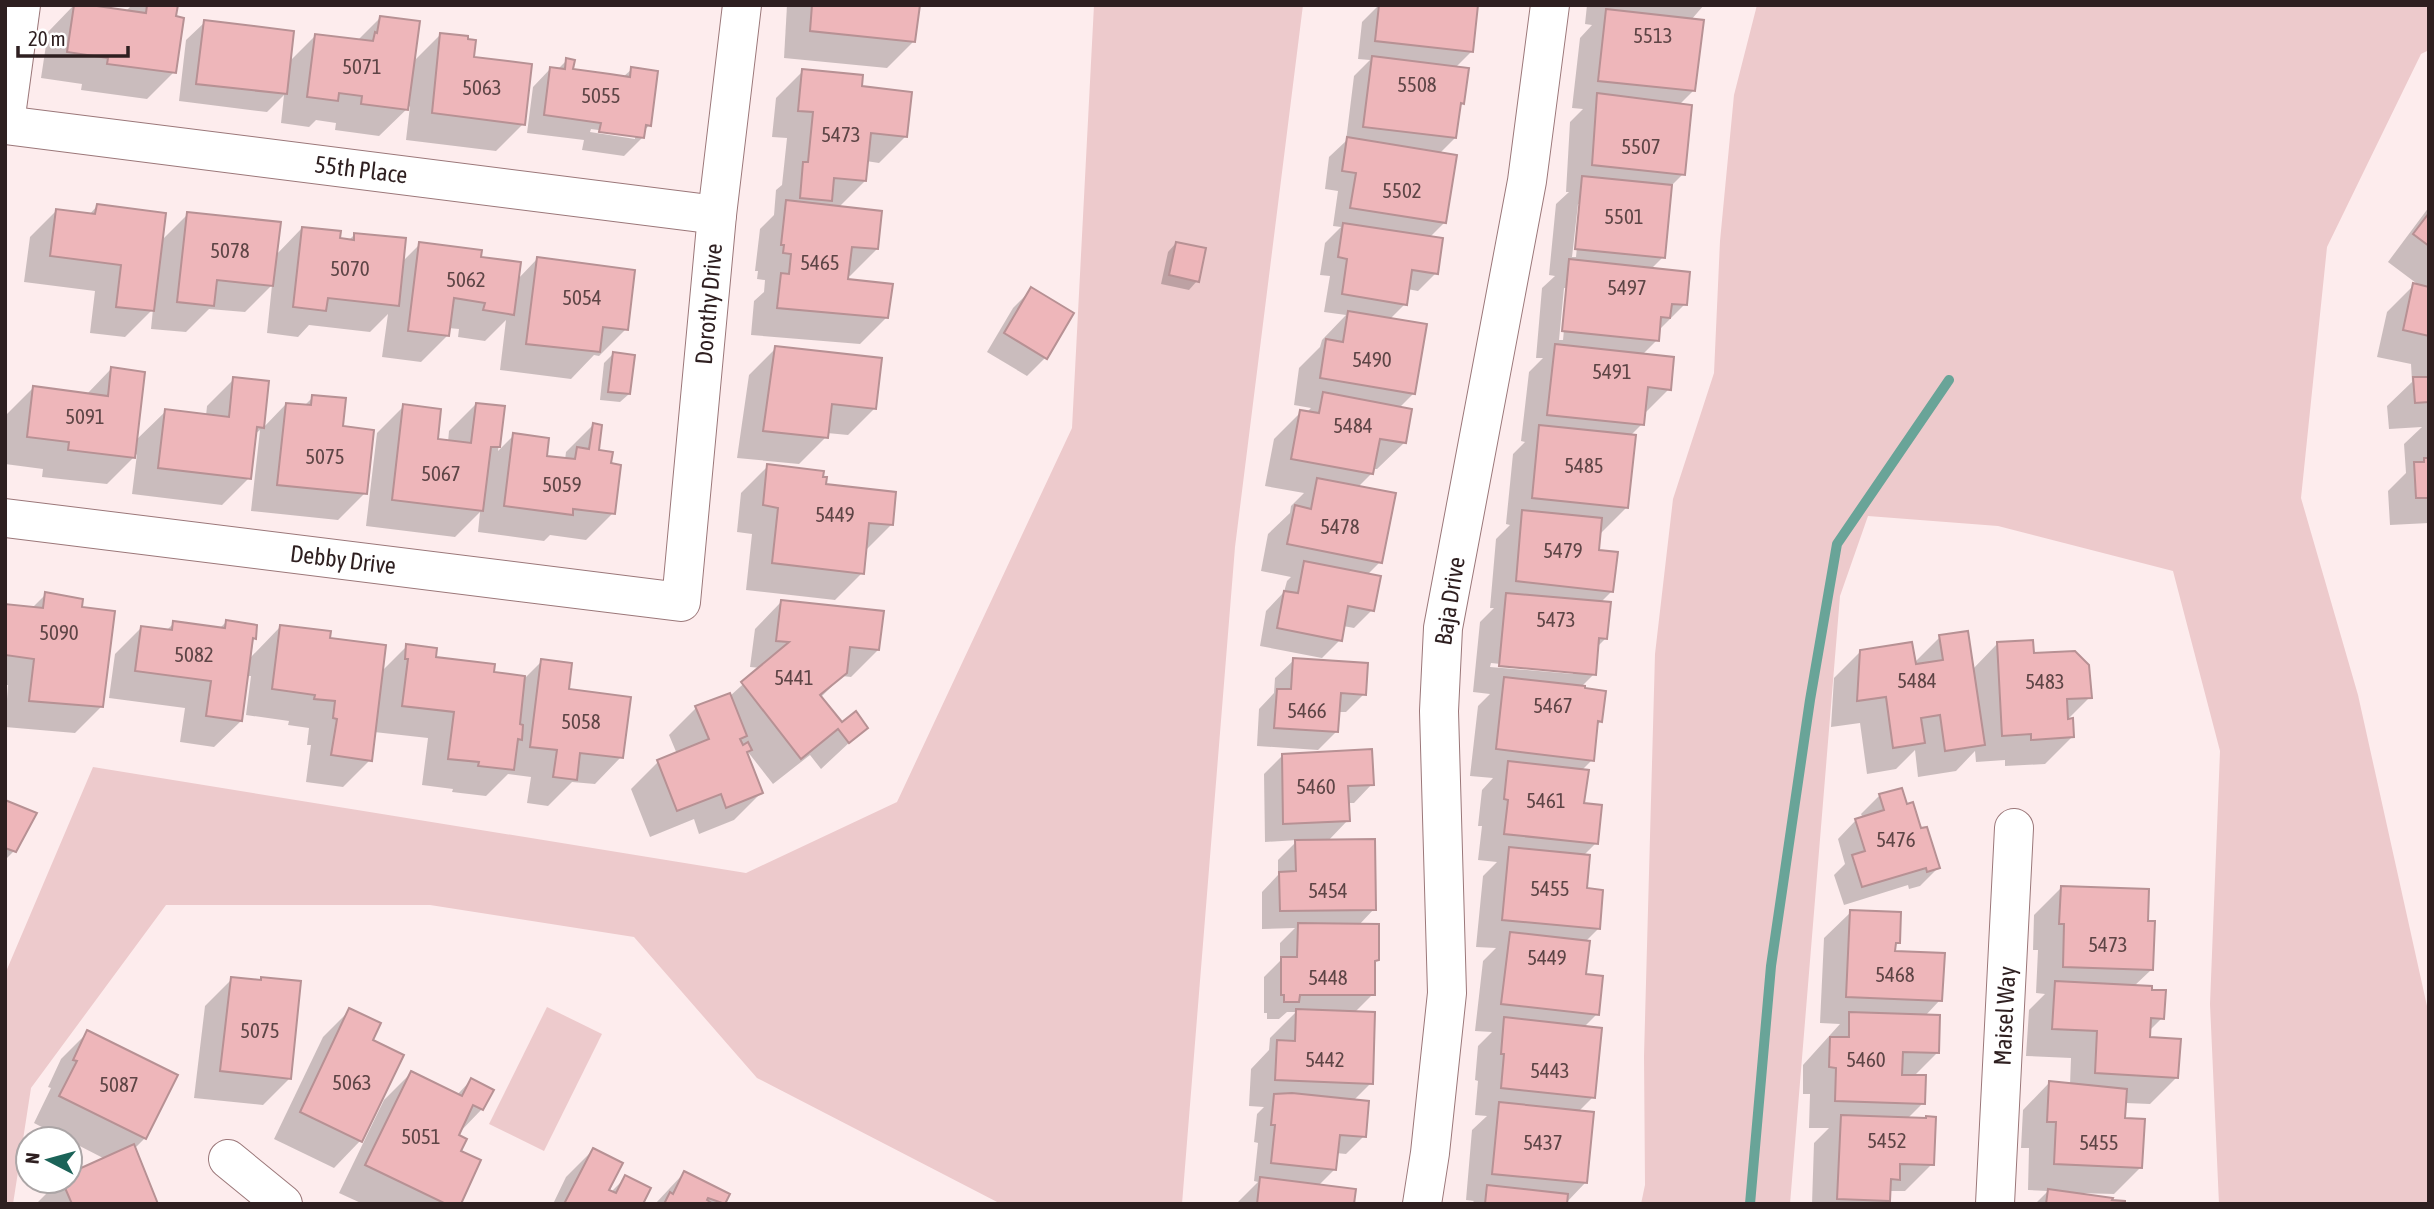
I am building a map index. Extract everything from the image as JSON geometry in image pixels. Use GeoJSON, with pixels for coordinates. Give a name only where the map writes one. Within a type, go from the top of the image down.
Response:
{"type":"FeatureCollection","features":[{"type":"Feature","properties":{"kind":"street"},"geometry":{"type":"LineString","coordinates":[[5,124],[21,5]]}},
{"type":"Feature","properties":{"kind":"street","name":"Dorothy Drive"},"geometry":{"type":"LineString","coordinates":[[681,602],[717,215],[742,5]]}},
{"type":"Feature","properties":{"kind":"street","name":"Baja Drive"},"geometry":{"type":"LineString","coordinates":[[1422,1204],[1447,993],[1439,711],[1443,628],[1529,171],[1550,5]]}},
{"type":"Feature","properties":{"kind":"street","name":"55th Place"},"geometry":{"type":"LineString","coordinates":[[5,124],[717,215]]}},
{"type":"Feature","properties":{"kind":"street","name":"Debby Drive"},"geometry":{"type":"LineString","coordinates":[[5,518],[681,602]]}},
{"type":"Feature","properties":{"kind":"street","name":"Maisel Way"},"geometry":{"type":"LineString","coordinates":[[1995,1204],[2014,828]]}},
{"type":"Feature","properties":{"kind":"street"},"geometry":{"type":"LineString","coordinates":[[228,1159],[283,1204]]}},
{"type":"Feature","properties":{"kind":"shaded area"},"geometry":{"type":"Polygon","coordinates":[[[1094,5],[1303,5],[1235,547],[1182,1204],[1001,1204],[757,1078],[634,937],[430,905],[166,905],[31,1088],[25,1125],[14,1125],[14,1195],[13,1204],[5,1204],[5,974],[93,767],[746,873],[897,802],[1072,428],[1094,5]]]}},
{"type":"Feature","properties":{"kind":"shaded area"},"geometry":{"type":"Polygon","coordinates":[[[1757,5],[2429,5],[2429,50],[2421,54],[2327,247],[2301,498],[2358,695],[2429,1015],[2429,1204],[2219,1204],[2210,1004],[2220,751],[2173,571],[1998,526],[1868,516],[1840,596],[1790,1204],[1641,1204],[1645,1185],[1644,1056],[1655,654],[1673,499],[1714,373],[1720,241],[1734,95],[1757,5]]]}},
{"type":"Feature","properties":{"kind":"shaded area"},"geometry":{"type":"Polygon","coordinates":[[[547,1007],[602,1034],[544,1151],[489,1124],[547,1007]]]}},
{"type":"Feature","properties":{"kind":"building"},"geometry":{"type":"Polygon","coordinates":[[[74,5],[146,13],[147,5],[178,5],[176,16],[184,18],[176,73],[107,64],[108,58],[67,52],[74,5]]]}},
{"type":"Feature","properties":{"kind":"building"},"geometry":{"type":"Polygon","coordinates":[[[812,5],[920,5],[915,42],[810,31],[812,5]]]}},
{"type":"Feature","properties":{"kind":"building"},"geometry":{"type":"Polygon","coordinates":[[[1379,5],[1478,5],[1473,52],[1375,41],[1379,5]]]}},
{"type":"Feature","properties":{"kind":"building"},"geometry":{"type":"Polygon","coordinates":[[[1606,9],[1704,20],[1695,91],[1598,81],[1606,9]]]}},
{"type":"Feature","properties":{"kind":"building"},"geometry":{"type":"Polygon","coordinates":[[[380,16],[420,21],[408,110],[361,104],[362,96],[339,93],[338,101],[307,97],[315,34],[373,41],[380,16]]]}},
{"type":"Feature","properties":{"kind":"building"},"geometry":{"type":"Polygon","coordinates":[[[204,20],[294,31],[287,94],[196,84],[204,20]]]}},
{"type":"Feature","properties":{"kind":"building"},"geometry":{"type":"Polygon","coordinates":[[[440,33],[468,36],[468,39],[476,40],[474,57],[532,64],[525,125],[432,113],[440,33]]]}},
{"type":"Feature","properties":{"kind":"building"},"geometry":{"type":"Polygon","coordinates":[[[1372,56],[1469,68],[1456,138],[1363,127],[1372,56]]]}},
{"type":"Feature","properties":{"kind":"building"},"geometry":{"type":"Polygon","coordinates":[[[566,58],[575,60],[573,69],[630,77],[631,67],[658,71],[651,126],[646,125],[644,138],[599,132],[601,123],[544,115],[550,67],[565,69],[566,58]]]}},
{"type":"Feature","properties":{"kind":"building"},"geometry":{"type":"Polygon","coordinates":[[[802,69],[863,75],[862,86],[912,92],[907,137],[871,133],[866,181],[834,178],[832,201],[800,198],[803,162],[808,162],[813,112],[798,111],[802,69]]]}},
{"type":"Feature","properties":{"kind":"building"},"geometry":{"type":"Polygon","coordinates":[[[1597,93],[1692,105],[1685,175],[1592,165],[1597,93]]]}},
{"type":"Feature","properties":{"kind":"building"},"geometry":{"type":"Polygon","coordinates":[[[1347,137],[1457,155],[1446,223],[1350,208],[1356,173],[1342,171],[1347,137]]]}},
{"type":"Feature","properties":{"kind":"building"},"geometry":{"type":"Polygon","coordinates":[[[1582,176],[1672,185],[1665,258],[1575,249],[1582,176]]]}},
{"type":"Feature","properties":{"kind":"building"},"geometry":{"type":"Polygon","coordinates":[[[786,200],[882,211],[878,249],[852,247],[848,279],[893,284],[888,318],[777,308],[781,273],[789,274],[791,254],[783,253],[784,245],[781,245],[786,200]]]}},
{"type":"Feature","properties":{"kind":"building"},"geometry":{"type":"Polygon","coordinates":[[[97,204],[166,213],[154,311],[116,307],[121,265],[50,256],[56,209],[95,214],[97,204]]]}},
{"type":"Feature","properties":{"kind":"building"},"geometry":{"type":"Polygon","coordinates":[[[187,212],[281,222],[273,286],[217,280],[214,306],[177,302],[187,212]]]}},
{"type":"Feature","properties":{"kind":"building"},"geometry":{"type":"Polygon","coordinates":[[[2429,213],[2429,246],[2413,234],[2429,213]]]}},
{"type":"Feature","properties":{"kind":"building"},"geometry":{"type":"Polygon","coordinates":[[[1343,223],[1443,238],[1438,274],[1412,270],[1407,305],[1342,294],[1347,259],[1338,257],[1343,223]]]}},
{"type":"Feature","properties":{"kind":"building"},"geometry":{"type":"Polygon","coordinates":[[[302,227],[341,231],[340,238],[354,240],[354,233],[406,238],[399,306],[328,298],[326,311],[293,307],[302,227]]]}},
{"type":"Feature","properties":{"kind":"building"},"geometry":{"type":"Polygon","coordinates":[[[419,242],[482,250],[481,257],[521,262],[514,315],[483,310],[485,303],[454,298],[449,336],[408,331],[419,242]]]}},
{"type":"Feature","properties":{"kind":"building"},"geometry":{"type":"Polygon","coordinates":[[[1176,242],[1206,248],[1199,282],[1169,275],[1176,242]]]}},
{"type":"Feature","properties":{"kind":"building"},"geometry":{"type":"Polygon","coordinates":[[[537,257],[635,270],[628,330],[603,327],[600,352],[526,344],[537,257]]]}},
{"type":"Feature","properties":{"kind":"building"},"geometry":{"type":"Polygon","coordinates":[[[1569,259],[1690,272],[1687,305],[1672,304],[1670,318],[1661,317],[1659,341],[1562,331],[1569,259]]]}},
{"type":"Feature","properties":{"kind":"building"},"geometry":{"type":"Polygon","coordinates":[[[2413,283],[2429,287],[2429,336],[2403,330],[2413,283]]]}},
{"type":"Feature","properties":{"kind":"building"},"geometry":{"type":"Polygon","coordinates":[[[1031,287],[1074,313],[1047,359],[1004,333],[1031,287]]]}},
{"type":"Feature","properties":{"kind":"building"},"geometry":{"type":"Polygon","coordinates":[[[1348,311],[1427,324],[1415,394],[1320,378],[1326,339],[1343,342],[1348,311]]]}},
{"type":"Feature","properties":{"kind":"building"},"geometry":{"type":"Polygon","coordinates":[[[1555,344],[1674,357],[1671,390],[1648,387],[1644,425],[1547,415],[1555,344]]]}},
{"type":"Feature","properties":{"kind":"building"},"geometry":{"type":"Polygon","coordinates":[[[775,346],[882,358],[876,409],[832,404],[828,438],[763,431],[775,346]]]}},
{"type":"Feature","properties":{"kind":"building"},"geometry":{"type":"Polygon","coordinates":[[[613,352],[635,355],[630,394],[608,392],[613,352]]]}},
{"type":"Feature","properties":{"kind":"building"},"geometry":{"type":"Polygon","coordinates":[[[111,367],[145,372],[135,458],[68,450],[69,442],[27,437],[33,386],[108,396],[111,367]]]}},
{"type":"Feature","properties":{"kind":"building"},"geometry":{"type":"Polygon","coordinates":[[[233,377],[269,381],[264,428],[257,427],[251,479],[158,468],[165,409],[229,417],[233,377]]]}},
{"type":"Feature","properties":{"kind":"building"},"geometry":{"type":"Polygon","coordinates":[[[2413,377],[2429,377],[2429,402],[2415,403],[2413,377]]]}},
{"type":"Feature","properties":{"kind":"building"},"geometry":{"type":"Polygon","coordinates":[[[1323,392],[1412,409],[1406,443],[1380,439],[1373,474],[1291,459],[1300,410],[1319,413],[1323,392]]]}},
{"type":"Feature","properties":{"kind":"building"},"geometry":{"type":"Polygon","coordinates":[[[312,395],[346,398],[343,426],[374,430],[367,494],[277,485],[286,403],[311,405],[312,395]]]}},
{"type":"Feature","properties":{"kind":"building"},"geometry":{"type":"Polygon","coordinates":[[[476,403],[505,406],[500,447],[491,447],[483,511],[392,500],[403,404],[441,409],[438,439],[471,443],[476,403]]]}},
{"type":"Feature","properties":{"kind":"building"},"geometry":{"type":"Polygon","coordinates":[[[593,423],[602,425],[599,450],[613,452],[611,463],[621,465],[615,514],[573,509],[573,515],[504,506],[513,433],[549,438],[547,456],[575,459],[577,447],[589,449],[593,423]]]}},
{"type":"Feature","properties":{"kind":"building"},"geometry":{"type":"Polygon","coordinates":[[[1539,425],[1636,435],[1628,508],[1532,498],[1539,425]]]}},
{"type":"Feature","properties":{"kind":"building"},"geometry":{"type":"Polygon","coordinates":[[[2424,458],[2429,458],[2429,498],[2416,498],[2414,462],[2424,462],[2424,458]]]}},
{"type":"Feature","properties":{"kind":"building"},"geometry":{"type":"Polygon","coordinates":[[[767,464],[824,471],[826,484],[896,492],[893,525],[869,523],[864,574],[772,563],[778,508],[763,505],[767,464]]]}},
{"type":"Feature","properties":{"kind":"building"},"geometry":{"type":"Polygon","coordinates":[[[1317,478],[1396,493],[1382,563],[1287,544],[1295,505],[1311,509],[1317,478]]]}},
{"type":"Feature","properties":{"kind":"building"},"geometry":{"type":"Polygon","coordinates":[[[1522,510],[1602,518],[1599,550],[1618,552],[1613,592],[1516,581],[1522,510]]]}},
{"type":"Feature","properties":{"kind":"building"},"geometry":{"type":"Polygon","coordinates":[[[1304,561],[1381,576],[1374,611],[1348,606],[1342,641],[1277,628],[1284,591],[1298,593],[1304,561]]]}},
{"type":"Feature","properties":{"kind":"building"},"geometry":{"type":"Polygon","coordinates":[[[45,592],[83,599],[82,607],[115,611],[103,707],[29,701],[34,659],[5,655],[5,604],[43,608],[45,592]]]}},
{"type":"Feature","properties":{"kind":"building"},"geometry":{"type":"Polygon","coordinates":[[[1506,593],[1611,602],[1607,639],[1599,638],[1596,675],[1499,666],[1506,593]]]}},
{"type":"Feature","properties":{"kind":"building"},"geometry":{"type":"Polygon","coordinates":[[[781,600],[884,611],[879,650],[850,647],[847,673],[820,695],[842,722],[856,711],[868,728],[849,743],[838,729],[801,759],[741,682],[789,642],[776,641],[781,600]]]}},
{"type":"Feature","properties":{"kind":"building"},"geometry":{"type":"Polygon","coordinates":[[[226,620],[257,625],[242,721],[206,716],[211,681],[135,671],[141,626],[172,630],[173,621],[225,628],[226,620]]]}},
{"type":"Feature","properties":{"kind":"building"},"geometry":{"type":"Polygon","coordinates":[[[280,625],[331,631],[330,638],[386,645],[372,761],[331,755],[337,719],[333,718],[335,701],[314,699],[315,695],[272,689],[280,625]]]}},
{"type":"Feature","properties":{"kind":"building"},"geometry":{"type":"Polygon","coordinates":[[[1968,631],[1985,745],[1945,751],[1940,715],[1921,718],[1925,743],[1893,748],[1886,697],[1857,701],[1860,650],[1912,642],[1916,664],[1943,660],[1939,635],[1968,631]]]}},
{"type":"Feature","properties":{"kind":"building"},"geometry":{"type":"Polygon","coordinates":[[[2033,640],[2034,653],[2075,651],[2089,665],[2092,698],[2067,699],[2068,719],[2073,718],[2074,737],[2031,740],[2031,734],[2002,736],[1997,642],[2033,640]]]}},
{"type":"Feature","properties":{"kind":"building"},"geometry":{"type":"Polygon","coordinates":[[[406,644],[437,648],[436,657],[495,664],[494,672],[525,676],[520,724],[523,725],[522,740],[518,739],[514,770],[478,766],[479,762],[448,759],[454,712],[402,706],[408,659],[405,659],[406,644]]]}},
{"type":"Feature","properties":{"kind":"building"},"geometry":{"type":"Polygon","coordinates":[[[1293,658],[1368,663],[1366,695],[1341,693],[1338,732],[1274,728],[1277,689],[1291,689],[1293,658]]]}},
{"type":"Feature","properties":{"kind":"building"},"geometry":{"type":"Polygon","coordinates":[[[541,659],[572,663],[569,689],[631,697],[623,758],[580,753],[577,780],[553,777],[557,750],[530,747],[541,659]]]}},
{"type":"Feature","properties":{"kind":"building"},"geometry":{"type":"Polygon","coordinates":[[[1504,677],[1606,691],[1602,722],[1598,721],[1594,761],[1496,749],[1504,677]]]}},
{"type":"Feature","properties":{"kind":"building"},"geometry":{"type":"Polygon","coordinates":[[[730,693],[747,736],[740,739],[743,745],[748,742],[752,750],[747,752],[763,793],[726,808],[721,794],[677,811],[657,760],[709,739],[695,706],[730,693]]]}},
{"type":"Feature","properties":{"kind":"building"},"geometry":{"type":"Polygon","coordinates":[[[1372,749],[1374,785],[1348,786],[1350,821],[1283,824],[1282,754],[1372,749]]]}},
{"type":"Feature","properties":{"kind":"building"},"geometry":{"type":"Polygon","coordinates":[[[1508,761],[1589,770],[1584,803],[1602,805],[1598,844],[1504,834],[1508,800],[1504,799],[1508,761]]]}},
{"type":"Feature","properties":{"kind":"building"},"geometry":{"type":"Polygon","coordinates":[[[1902,788],[1907,804],[1913,802],[1921,828],[1927,827],[1940,868],[1927,872],[1926,868],[1862,887],[1852,855],[1865,851],[1855,819],[1884,810],[1879,794],[1902,788]]]}},
{"type":"Feature","properties":{"kind":"building"},"geometry":{"type":"Polygon","coordinates":[[[5,800],[37,813],[16,852],[5,848],[5,800]]]}},
{"type":"Feature","properties":{"kind":"building"},"geometry":{"type":"Polygon","coordinates":[[[1375,839],[1376,910],[1280,911],[1279,872],[1296,871],[1295,840],[1375,839]]]}},
{"type":"Feature","properties":{"kind":"building"},"geometry":{"type":"Polygon","coordinates":[[[1509,847],[1590,855],[1587,888],[1603,890],[1600,929],[1502,920],[1509,847]]]}},
{"type":"Feature","properties":{"kind":"building"},"geometry":{"type":"Polygon","coordinates":[[[2061,886],[2149,889],[2148,921],[2155,921],[2153,970],[2063,967],[2064,924],[2059,924],[2061,886]]]}},
{"type":"Feature","properties":{"kind":"building"},"geometry":{"type":"Polygon","coordinates":[[[1850,910],[1901,912],[1900,943],[1896,943],[1895,951],[1945,953],[1942,1001],[1846,997],[1850,910]]]}},
{"type":"Feature","properties":{"kind":"building"},"geometry":{"type":"Polygon","coordinates":[[[1298,923],[1379,924],[1375,995],[1300,995],[1299,1002],[1284,1002],[1284,995],[1281,995],[1281,957],[1297,957],[1298,923]]]}},
{"type":"Feature","properties":{"kind":"building"},"geometry":{"type":"Polygon","coordinates":[[[1510,932],[1590,941],[1586,974],[1603,976],[1599,1015],[1501,1004],[1510,932]]]}},
{"type":"Feature","properties":{"kind":"building"},"geometry":{"type":"Polygon","coordinates":[[[231,977],[301,981],[291,1079],[220,1071],[231,977]]]}},
{"type":"Feature","properties":{"kind":"building"},"geometry":{"type":"Polygon","coordinates":[[[2055,981],[2152,986],[2152,990],[2166,990],[2164,1019],[2151,1018],[2150,1037],[2181,1039],[2178,1078],[2095,1073],[2097,1031],[2052,1029],[2055,981]]]}},
{"type":"Feature","properties":{"kind":"building"},"geometry":{"type":"Polygon","coordinates":[[[349,1008],[381,1023],[373,1040],[404,1055],[362,1142],[300,1112],[349,1008]]]}},
{"type":"Feature","properties":{"kind":"building"},"geometry":{"type":"Polygon","coordinates":[[[1296,1009],[1375,1012],[1373,1084],[1275,1080],[1277,1040],[1295,1041],[1296,1009]]]}},
{"type":"Feature","properties":{"kind":"building"},"geometry":{"type":"Polygon","coordinates":[[[1849,1012],[1940,1015],[1939,1053],[1903,1052],[1902,1075],[1926,1075],[1925,1104],[1835,1101],[1836,1068],[1829,1067],[1830,1037],[1849,1037],[1849,1012]]]}},
{"type":"Feature","properties":{"kind":"building"},"geometry":{"type":"Polygon","coordinates":[[[1504,1017],[1602,1028],[1595,1098],[1501,1088],[1504,1017]]]}},
{"type":"Feature","properties":{"kind":"building"},"geometry":{"type":"Polygon","coordinates":[[[87,1030],[178,1075],[146,1139],[59,1096],[77,1061],[73,1060],[87,1030]]]}},
{"type":"Feature","properties":{"kind":"building"},"geometry":{"type":"Polygon","coordinates":[[[411,1071],[462,1096],[471,1078],[494,1090],[483,1110],[473,1105],[459,1135],[467,1139],[461,1151],[481,1160],[461,1204],[446,1204],[365,1165],[411,1071]]]}},
{"type":"Feature","properties":{"kind":"building"},"geometry":{"type":"Polygon","coordinates":[[[2049,1081],[2127,1089],[2125,1118],[2145,1119],[2142,1168],[2054,1164],[2056,1122],[2047,1122],[2049,1081]]]}},
{"type":"Feature","properties":{"kind":"building"},"geometry":{"type":"Polygon","coordinates":[[[1292,1093],[1369,1101],[1366,1137],[1340,1135],[1336,1170],[1271,1163],[1275,1125],[1271,1125],[1274,1094],[1292,1093]]]}},
{"type":"Feature","properties":{"kind":"building"},"geometry":{"type":"Polygon","coordinates":[[[1499,1102],[1594,1112],[1587,1183],[1492,1174],[1499,1102]]]}},
{"type":"Feature","properties":{"kind":"building"},"geometry":{"type":"Polygon","coordinates":[[[1841,1115],[1936,1117],[1934,1165],[1900,1164],[1900,1180],[1891,1179],[1890,1201],[1837,1199],[1841,1115]]]}},
{"type":"Feature","properties":{"kind":"building"},"geometry":{"type":"Polygon","coordinates":[[[134,1144],[158,1204],[72,1204],[68,1195],[84,1195],[84,1167],[134,1144]]]}},
{"type":"Feature","properties":{"kind":"building"},"geometry":{"type":"Polygon","coordinates":[[[593,1148],[623,1163],[609,1190],[616,1193],[625,1175],[651,1188],[643,1204],[564,1204],[593,1148]]]}},
{"type":"Feature","properties":{"kind":"building"},"geometry":{"type":"Polygon","coordinates":[[[684,1171],[730,1194],[725,1204],[708,1198],[713,1204],[664,1204],[670,1192],[673,1194],[684,1171]]]}},
{"type":"Feature","properties":{"kind":"building"},"geometry":{"type":"Polygon","coordinates":[[[1260,1177],[1356,1189],[1354,1204],[1257,1204],[1260,1177]]]}},
{"type":"Feature","properties":{"kind":"building"},"geometry":{"type":"Polygon","coordinates":[[[1487,1185],[1568,1194],[1567,1204],[1485,1204],[1487,1185]]]}},
{"type":"Feature","properties":{"kind":"building"},"geometry":{"type":"Polygon","coordinates":[[[2048,1189],[2113,1198],[2112,1200],[2125,1201],[2125,1204],[2046,1204],[2048,1189]]]}},
{"type":"Feature","properties":{"kind":"waterway"},"geometry":{"type":"LineString","coordinates":[[1750,1204],[1771,966],[1810,700],[1837,544],[1949,380]]}}]}
